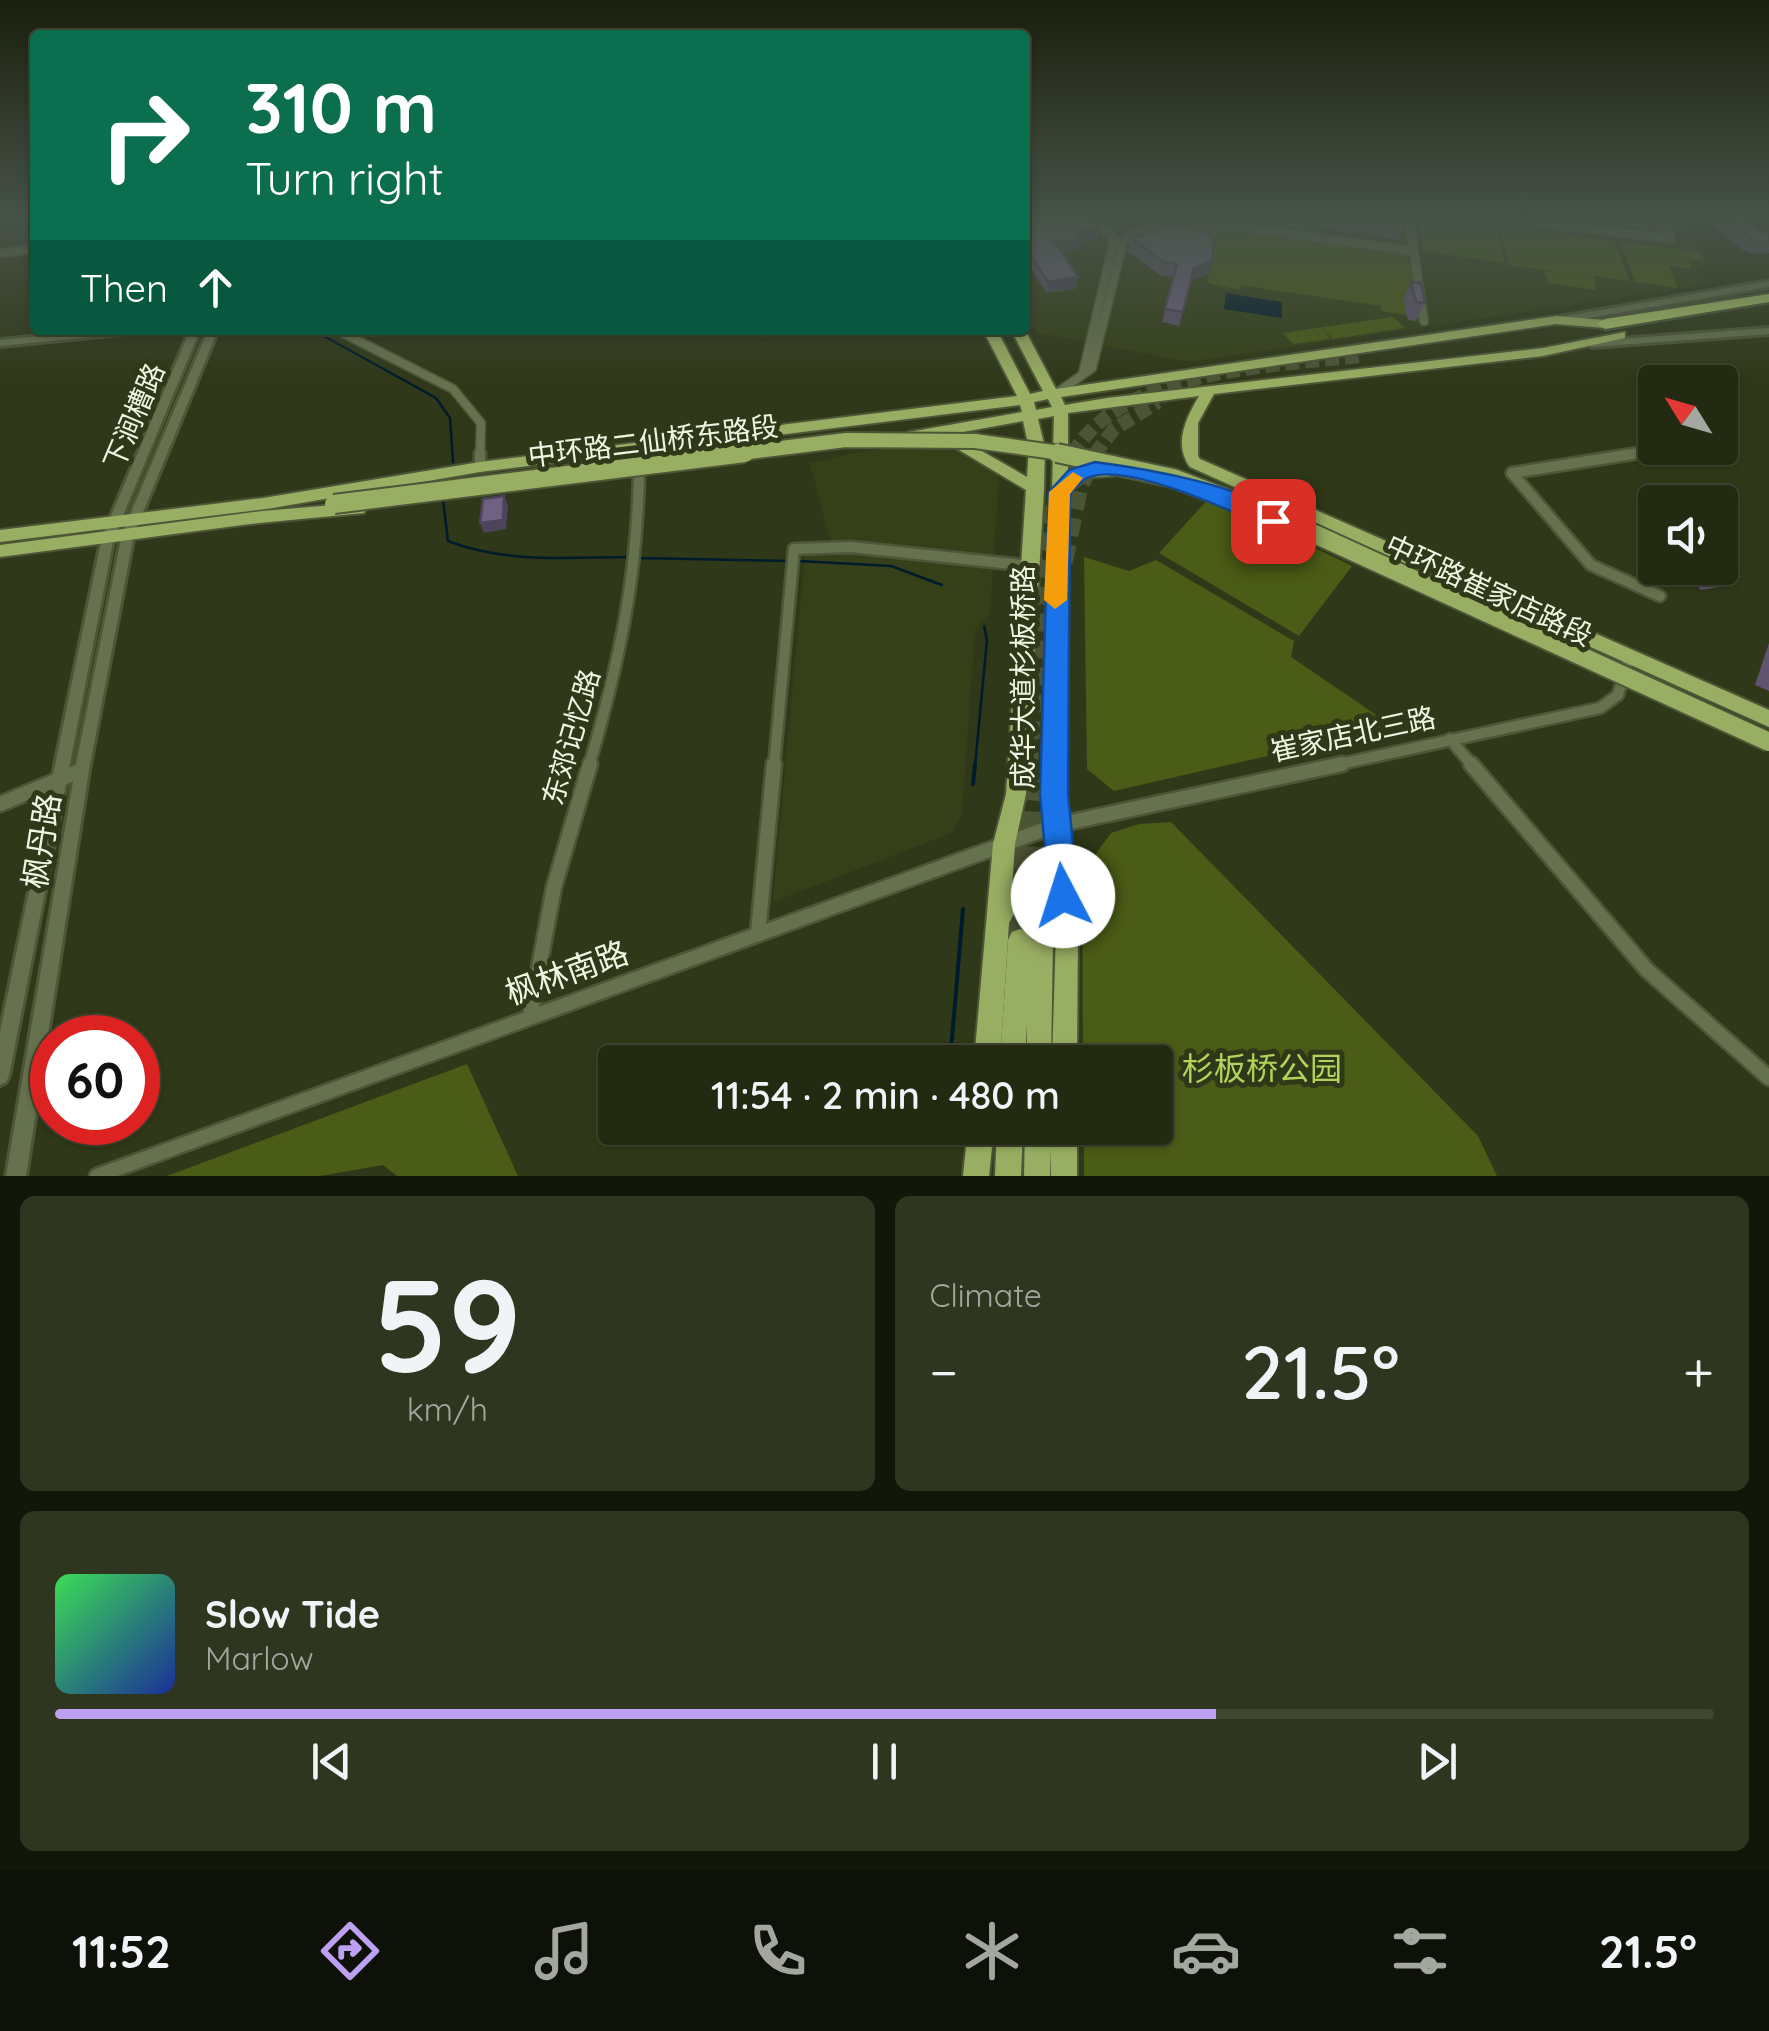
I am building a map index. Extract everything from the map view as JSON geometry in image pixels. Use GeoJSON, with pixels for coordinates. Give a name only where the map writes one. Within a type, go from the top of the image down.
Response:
{"type":"FeatureCollection","features":[{"type":"Feature","properties":{"kind":"highway"},"geometry":{"type":"LineString","coordinates":[[1605,324],[1769,298]]}},
{"type":"Feature","properties":{"kind":"highway"},"geometry":{"type":"LineString","coordinates":[[1620,335],[1769,310]]}},
{"type":"Feature","properties":{"kind":"main road"},"geometry":{"type":"LineString","coordinates":[[1058,403],[1278,360],[1556,320],[1605,324]]}},
{"type":"Feature","properties":{"kind":"main road"},"geometry":{"type":"LineString","coordinates":[[1605,324],[1365,360],[1620,335]]}},
{"type":"Feature","properties":{"kind":"main road"},"geometry":{"type":"LineString","coordinates":[[992,335],[1029,408]]}},
{"type":"Feature","properties":{"kind":"main road"},"geometry":{"type":"LineString","coordinates":[[1021,335],[1058,403]]}},
{"type":"Feature","properties":{"kind":"main road"},"geometry":{"type":"LineString","coordinates":[[1288,378],[1592,344],[1620,335]]}},
{"type":"Feature","properties":{"kind":"main road"},"geometry":{"type":"LineString","coordinates":[[1375,346],[1346,354],[1338,361],[1356,370],[1395,369]]}},
{"type":"Feature","properties":{"kind":"main road"},"geometry":{"type":"LineString","coordinates":[[1002,354],[1016,358],[1028,349]]}},
{"type":"Feature","properties":{"kind":"main road"},"geometry":{"type":"LineString","coordinates":[[1058,403],[1209,390],[1320,374],[1325,368],[1306,359],[1278,360]]}},
{"type":"Feature","properties":{"kind":"main road","name":"中环路崔家店路段"},"geometry":{"type":"LineString","coordinates":[[1209,390],[1191,423],[1190,456],[1196,463],[1769,719]]}},
{"type":"Feature","properties":{"kind":"main road","name":"中环路二仙桥东路段"},"geometry":{"type":"LineString","coordinates":[[255,511],[480,468],[1058,403]]}},
{"type":"Feature","properties":{"kind":"main road","name":"成华大道杉板桥路"},"geometry":{"type":"LineString","coordinates":[[1058,403],[1056,825],[1067,932],[1065,1045]]}},
{"type":"Feature","properties":{"kind":"main road","name":"中环路二仙桥东路段"},"geometry":{"type":"LineString","coordinates":[[255,511],[329,514],[639,468],[924,436],[1029,408]]}},
{"type":"Feature","properties":{"kind":"main road","name":"成华大道杉板桥路"},"geometry":{"type":"LineString","coordinates":[[991,1045],[1020,935],[1004,844],[1016,794],[1036,489],[1037,448],[1029,408]]}},
{"type":"Feature","properties":{"kind":"main road"},"geometry":{"type":"LineString","coordinates":[[335,500],[867,433],[978,434],[1068,446],[1181,472],[1265,502],[1769,730]]}},
{"type":"Feature","properties":{"kind":"main road"},"geometry":{"type":"LineString","coordinates":[[924,436],[949,438],[1036,489]]}},
{"type":"Feature","properties":{"kind":"main road"},"geometry":{"type":"LineString","coordinates":[[335,500],[846,440],[976,441],[1081,456],[1198,486],[1284,520],[1769,746]]}},
{"type":"Feature","properties":{"kind":"main road","name":"中环路崔家店路段"},"geometry":{"type":"LineString","coordinates":[[1060,492],[1076,475],[1095,469],[1185,483],[1769,746]]}},
{"type":"Feature","properties":{"kind":"main road","name":"中环路二仙桥东路段"},"geometry":{"type":"LineString","coordinates":[[0,536],[132,526],[335,500]]}},
{"type":"Feature","properties":{"kind":"main road","name":"中环路二仙桥东路段"},"geometry":{"type":"LineString","coordinates":[[0,552],[112,528]]}},
{"type":"Feature","properties":{"kind":"main road"},"geometry":{"type":"LineString","coordinates":[[1036,1045],[1020,935],[1009,900],[1050,900],[1067,932]]}},
{"type":"Feature","properties":{"kind":"main road"},"geometry":{"type":"LineString","coordinates":[[1015,1045],[1020,935]]}},
{"type":"Feature","properties":{"kind":"main road"},"geometry":{"type":"LineString","coordinates":[[976,1176],[979,1145]]}},
{"type":"Feature","properties":{"kind":"main road"},"geometry":{"type":"LineString","coordinates":[[1008,1176],[1009,1145]]}},
{"type":"Feature","properties":{"kind":"main road"},"geometry":{"type":"LineString","coordinates":[[1038,1145],[1038,1176]]}},
{"type":"Feature","properties":{"kind":"main road"},"geometry":{"type":"LineString","coordinates":[[1064,1145],[1064,1176]]}},
{"type":"Feature","properties":{"kind":"street"},"geometry":{"type":"LineString","coordinates":[[1058,403],[1092,368],[1115,274]]}},
{"type":"Feature","properties":{"kind":"street"},"geometry":{"type":"LineString","coordinates":[[1417,274],[1424,321]]}},
{"type":"Feature","properties":{"kind":"street"},"geometry":{"type":"LineString","coordinates":[[1556,320],[1769,284]]}},
{"type":"Feature","properties":{"kind":"street"},"geometry":{"type":"LineString","coordinates":[[1592,344],[1769,330]]}},
{"type":"Feature","properties":{"kind":"street"},"geometry":{"type":"LineString","coordinates":[[0,343],[81,335]]}},
{"type":"Feature","properties":{"kind":"street","name":"下涧槽路"},"geometry":{"type":"LineString","coordinates":[[112,528],[193,335]]}},
{"type":"Feature","properties":{"kind":"street","name":"下涧槽路"},"geometry":{"type":"LineString","coordinates":[[132,526],[211,335]]}},
{"type":"Feature","properties":{"kind":"street"},"geometry":{"type":"LineString","coordinates":[[348,335],[453,389],[482,422],[480,468]]}},
{"type":"Feature","properties":{"kind":"street"},"geometry":{"type":"LineString","coordinates":[[1638,453],[1512,473],[1591,566],[1660,596]]}},
{"type":"Feature","properties":{"kind":"street","name":"东郊记忆路"},"geometry":{"type":"LineString","coordinates":[[530,1016],[554,886],[617,670],[638,550],[639,468]]}},
{"type":"Feature","properties":{"kind":"street","name":"枫丹路"},"geometry":{"type":"LineString","coordinates":[[16,1176],[82,770],[132,526]]}},
{"type":"Feature","properties":{"kind":"street","name":"枫丹路"},"geometry":{"type":"LineString","coordinates":[[0,1076],[57,779],[112,528]]}},
{"type":"Feature","properties":{"kind":"street"},"geometry":{"type":"LineString","coordinates":[[758,933],[794,548],[840,547],[1031,566]]}},
{"type":"Feature","properties":{"kind":"street"},"geometry":{"type":"LineString","coordinates":[[1624,682],[1629,657]]}},
{"type":"Feature","properties":{"kind":"street","name":"崔家店北三路"},"geometry":{"type":"LineString","coordinates":[[1056,825],[1600,708],[1618,695],[1624,682]]}},
{"type":"Feature","properties":{"kind":"street"},"geometry":{"type":"LineString","coordinates":[[1450,739],[1647,970],[1769,1078]]}},
{"type":"Feature","properties":{"kind":"street"},"geometry":{"type":"LineString","coordinates":[[0,804],[82,770]]}},
{"type":"Feature","properties":{"kind":"street","name":"枫林南路"},"geometry":{"type":"LineString","coordinates":[[97,1176],[1056,825]]}},
{"type":"Feature","properties":{"kind":"shaded area"},"geometry":{"type":"Polygon","coordinates":[[[1030,274],[1700,274],[1713,284],[1188,362],[1036,332],[1030,322],[1030,274]]]}},
{"type":"Feature","properties":{"kind":"shaded area"},"geometry":{"type":"Polygon","coordinates":[[[947,445],[999,472],[990,613],[975,630],[962,815],[952,833],[773,902],[805,554],[833,553],[810,463],[870,450],[947,445]]]}},
{"type":"Feature","properties":{"kind":"green space"},"geometry":{"type":"Polygon","coordinates":[[[1209,274],[1414,274],[1415,277],[1407,315],[1381,311],[1380,306],[1241,285],[1239,290],[1207,283],[1209,274]]]}},
{"type":"Feature","properties":{"kind":"green space"},"geometry":{"type":"Polygon","coordinates":[[[1545,274],[1567,274],[1591,277],[1570,274],[1627,274],[1630,281],[1593,276],[1597,290],[1548,283],[1545,274]]]}},
{"type":"Feature","properties":{"kind":"green space"},"geometry":{"type":"Polygon","coordinates":[[[1632,274],[1672,274],[1678,288],[1635,282],[1632,274]]]}},
{"type":"Feature","properties":{"kind":"green space"},"geometry":{"type":"Polygon","coordinates":[[[1393,317],[1405,328],[1333,339],[1322,328],[1330,339],[1293,344],[1283,333],[1393,317]]]}},
{"type":"Feature","properties":{"kind":"green space"},"geometry":{"type":"Polygon","coordinates":[[[1210,497],[1352,566],[1299,636],[1159,553],[1210,497]]]}},
{"type":"Feature","properties":{"kind":"green space"},"geometry":{"type":"Polygon","coordinates":[[[1084,557],[1129,571],[1156,560],[1294,641],[1291,657],[1394,727],[1114,791],[1087,769],[1084,557]]]}},
{"type":"Feature","properties":{"kind":"green space","name":"杉板桥公园"},"geometry":{"type":"Polygon","coordinates":[[[1171,822],[1478,1136],[1497,1176],[1084,1176],[1084,1145],[1173,1145],[1173,1045],[1083,1045],[1082,873],[1111,833],[1139,824],[1171,822]]]}},
{"type":"Feature","properties":{"kind":"green space"},"geometry":{"type":"Polygon","coordinates":[[[467,1064],[518,1176],[397,1176],[383,1165],[320,1176],[167,1176],[467,1064]]]}},
{"type":"Feature","properties":{"kind":"water"},"geometry":{"type":"Polygon","coordinates":[[[1226,293],[1282,302],[1282,318],[1224,309],[1226,293]]]}},
{"type":"Feature","properties":{"kind":"building"},"geometry":{"type":"Polygon","coordinates":[[[1043,274],[1078,277],[1048,282],[1043,274]]]}},
{"type":"Feature","properties":{"kind":"building"},"geometry":{"type":"Polygon","coordinates":[[[1174,274],[1193,274],[1183,312],[1165,309],[1174,274]]]}},
{"type":"Feature","properties":{"kind":"building"},"geometry":{"type":"Polygon","coordinates":[[[1411,282],[1421,283],[1425,303],[1416,302],[1411,282]]]}},
{"type":"Feature","properties":{"kind":"building"},"geometry":{"type":"Polygon","coordinates":[[[504,496],[503,520],[480,523],[483,499],[504,496]]]}},
{"type":"Feature","properties":{"kind":"waterway"},"geometry":{"type":"LineString","coordinates":[[322,335],[436,398],[450,418],[453,462]]}},
{"type":"Feature","properties":{"kind":"waterway"},"geometry":{"type":"LineString","coordinates":[[443,500],[448,541],[471,548],[538,558],[631,557]]}},
{"type":"Feature","properties":{"kind":"waterway"},"geometry":{"type":"LineString","coordinates":[[639,558],[791,561]]}},
{"type":"Feature","properties":{"kind":"waterway"},"geometry":{"type":"LineString","coordinates":[[799,561],[891,566],[942,585]]}},
{"type":"Feature","properties":{"kind":"waterway"},"geometry":{"type":"LineString","coordinates":[[975,766],[987,640],[984,626]]}},
{"type":"Feature","properties":{"kind":"waterway"},"geometry":{"type":"LineString","coordinates":[[973,784],[975,764]]}},
{"type":"Feature","properties":{"kind":"waterway"},"geometry":{"type":"LineString","coordinates":[[951,1045],[963,909]]}},
{"type":"Feature","properties":{"kind":"tunnel"},"geometry":{"type":"LineString","coordinates":[[1072,455],[1095,426],[1125,405],[1162,389],[1244,369],[1361,356]]}},
{"type":"Feature","properties":{"kind":"tunnel"},"geometry":{"type":"LineString","coordinates":[[1094,455],[1114,429],[1158,402]]}},
{"type":"Feature","properties":{"kind":"tunnel"},"geometry":{"type":"LineString","coordinates":[[1064,470],[1074,453]]}},
{"type":"Feature","properties":{"kind":"tunnel"},"geometry":{"type":"LineString","coordinates":[[1064,562],[1079,488],[1094,455]]}},
{"type":"Feature","properties":{"kind":"tunnel"},"geometry":{"type":"LineString","coordinates":[[1029,766],[1038,591],[1057,495]]}},
{"type":"Feature","properties":{"kind":"tunnel"},"geometry":{"type":"LineString","coordinates":[[1020,940],[1029,764]]}},
{"type":"Feature","properties":{"kind":"tunnel"},"geometry":{"type":"LineString","coordinates":[[1041,941],[1046,787]]}},
{"type":"Feature","properties":{"kind":"slow traffic"},"geometry":{"type":"LineString","coordinates":[[1055,600],[1060,492],[1073,478]]}},
{"type":"Feature","properties":{"kind":"route"},"geometry":{"type":"LineString","coordinates":[[1063,896],[1054,794],[1055,591],[1060,492],[1076,475],[1095,469],[1162,477],[1206,490],[1273,521]]}}]}
